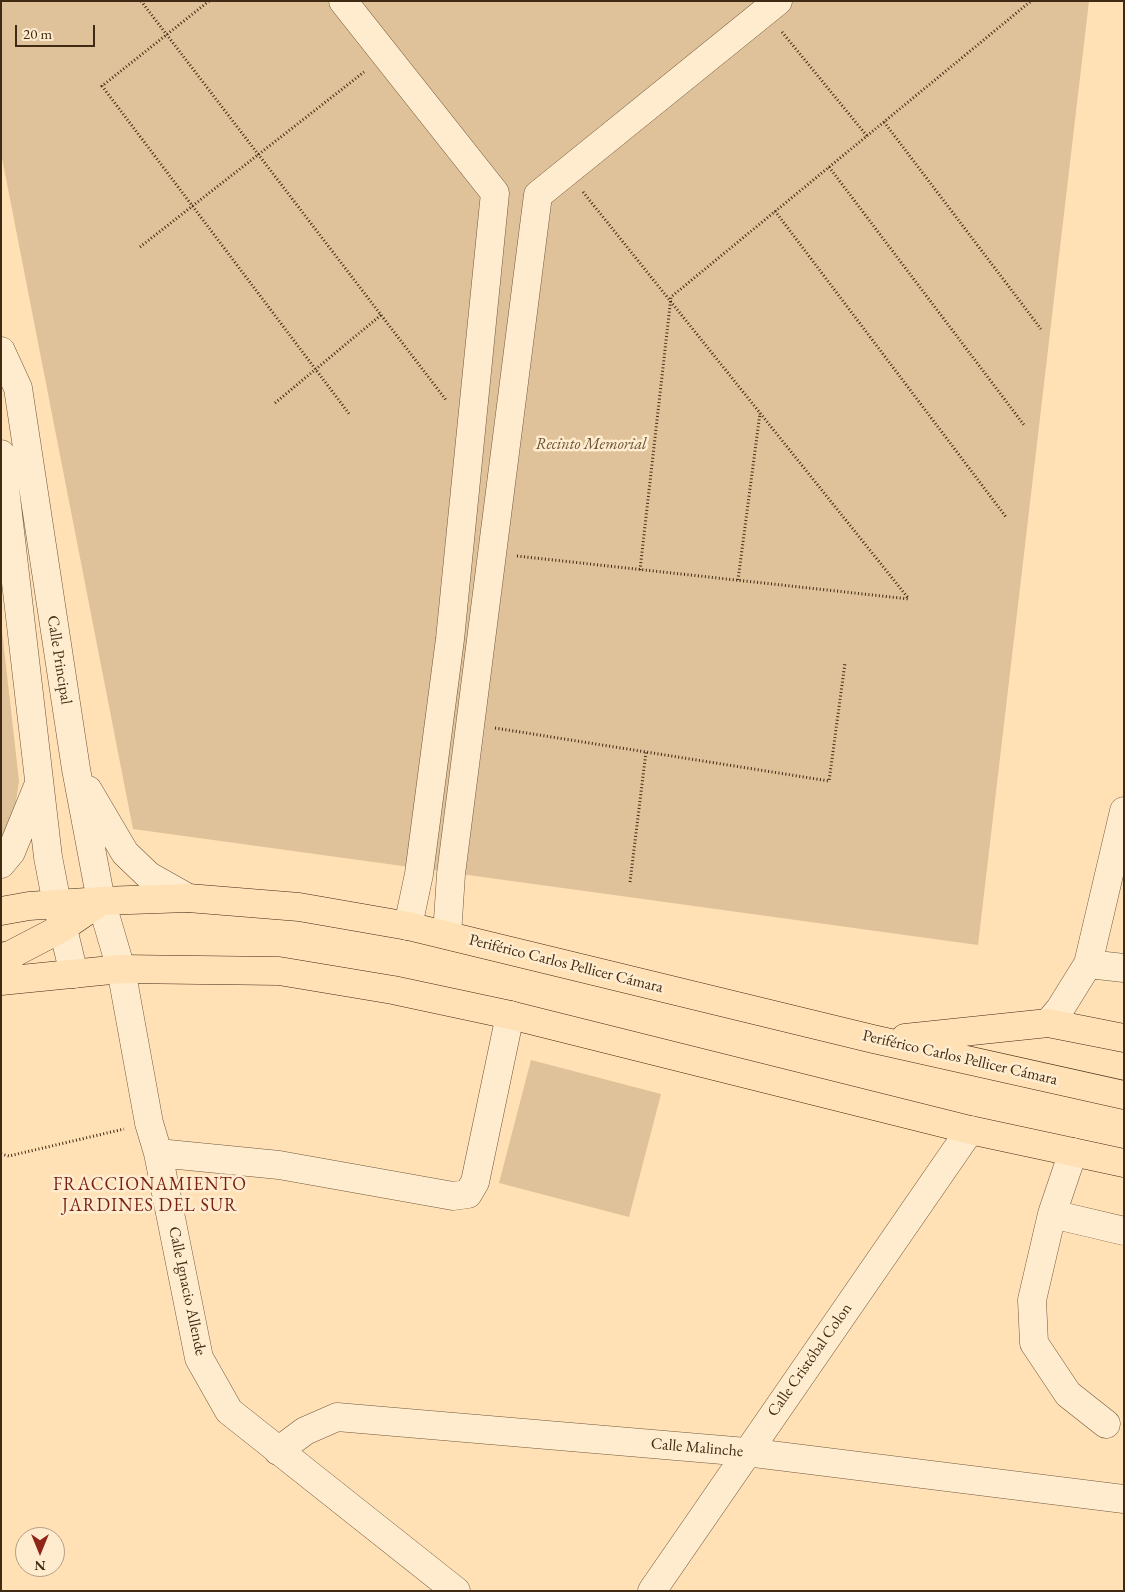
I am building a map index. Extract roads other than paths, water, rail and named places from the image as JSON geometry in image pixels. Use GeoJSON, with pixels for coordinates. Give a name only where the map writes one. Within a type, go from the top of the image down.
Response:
{"type":"FeatureCollection","features":[{"type":"Feature","properties":{"kind":"main road","name":"Periférico Carlos Pellicer Cámara"},"geometry":{"type":"LineString","coordinates":[[1,911],[59,916],[101,901],[188,898],[299,907],[408,926],[873,1039],[1124,1094]]}},
{"type":"Feature","properties":{"kind":"main road"},"geometry":{"type":"LineString","coordinates":[[1,957],[10,955],[59,916]]}},
{"type":"Feature","properties":{"kind":"main road"},"geometry":{"type":"LineString","coordinates":[[1,981],[121,969],[279,971],[393,990],[510,1015],[970,1130],[1124,1163]]}},
{"type":"Feature","properties":{"kind":"main road"},"geometry":{"type":"LineString","coordinates":[[873,1039],[912,1038],[1048,1023],[1124,1038]]}},
{"type":"Feature","properties":{"kind":"street"},"geometry":{"type":"LineString","coordinates":[[343,1],[495,193],[450,639],[419,874],[408,926]]}},
{"type":"Feature","properties":{"kind":"street"},"geometry":{"type":"LineString","coordinates":[[495,193],[538,195],[771,6]]}},
{"type":"Feature","properties":{"kind":"street"},"geometry":{"type":"LineString","coordinates":[[447,935],[450,874],[538,195]]}},
{"type":"Feature","properties":{"kind":"street","name":"Calle Principal"},"geometry":{"type":"LineString","coordinates":[[1,351],[18,388],[76,769],[101,901],[121,969]]}},
{"type":"Feature","properties":{"kind":"street","name":"Calle Principal"},"geometry":{"type":"LineString","coordinates":[[1,454],[39,782],[59,916],[74,974]]}},
{"type":"Feature","properties":{"kind":"street"},"geometry":{"type":"LineString","coordinates":[[450,639],[480,642]]}},
{"type":"Feature","properties":{"kind":"street"},"geometry":{"type":"LineString","coordinates":[[76,769],[125,853],[149,876],[188,898]]}},
{"type":"Feature","properties":{"kind":"street"},"geometry":{"type":"LineString","coordinates":[[1,864],[11,852],[39,782]]}},
{"type":"Feature","properties":{"kind":"street"},"geometry":{"type":"LineString","coordinates":[[1048,1023],[1060,1009],[1088,964],[1123,818]]}},
{"type":"Feature","properties":{"kind":"street"},"geometry":{"type":"LineString","coordinates":[[1088,964],[1124,968]]}},
{"type":"Feature","properties":{"kind":"street","name":"Calle Ignacio Allende"},"geometry":{"type":"LineString","coordinates":[[121,969],[149,1123],[158,1153],[199,1358],[229,1411],[456,1591]]}},
{"type":"Feature","properties":{"kind":"street"},"geometry":{"type":"LineString","coordinates":[[158,1153],[280,1165],[454,1196],[468,1194],[475,1182],[510,1015]]}},
{"type":"Feature","properties":{"kind":"street","name":"Calle Cristóbal Colon"},"geometry":{"type":"LineString","coordinates":[[652,1591],[746,1452],[970,1130]]}},
{"type":"Feature","properties":{"kind":"street"},"geometry":{"type":"LineString","coordinates":[[1073,1152],[1052,1214],[1032,1300],[1034,1343],[1068,1394],[1106,1424]]}},
{"type":"Feature","properties":{"kind":"street"},"geometry":{"type":"LineString","coordinates":[[1052,1214],[1124,1230]]}},
{"type":"Feature","properties":{"kind":"street","name":"Calle Malinche"},"geometry":{"type":"LineString","coordinates":[[278,1451],[305,1431],[337,1417],[746,1452],[1124,1499]]}},
{"type":"Feature","properties":{"kind":"district","name":"FRACCIONAMIENTO JARDINES DEL SUR"},"geometry":{"type":"Point","coordinates":[150,1195]}},
{"type":"Feature","properties":{"kind":"park label","name":"Recinto Memorial"},"geometry":{"type":"Point","coordinates":[591,445]}}]}
